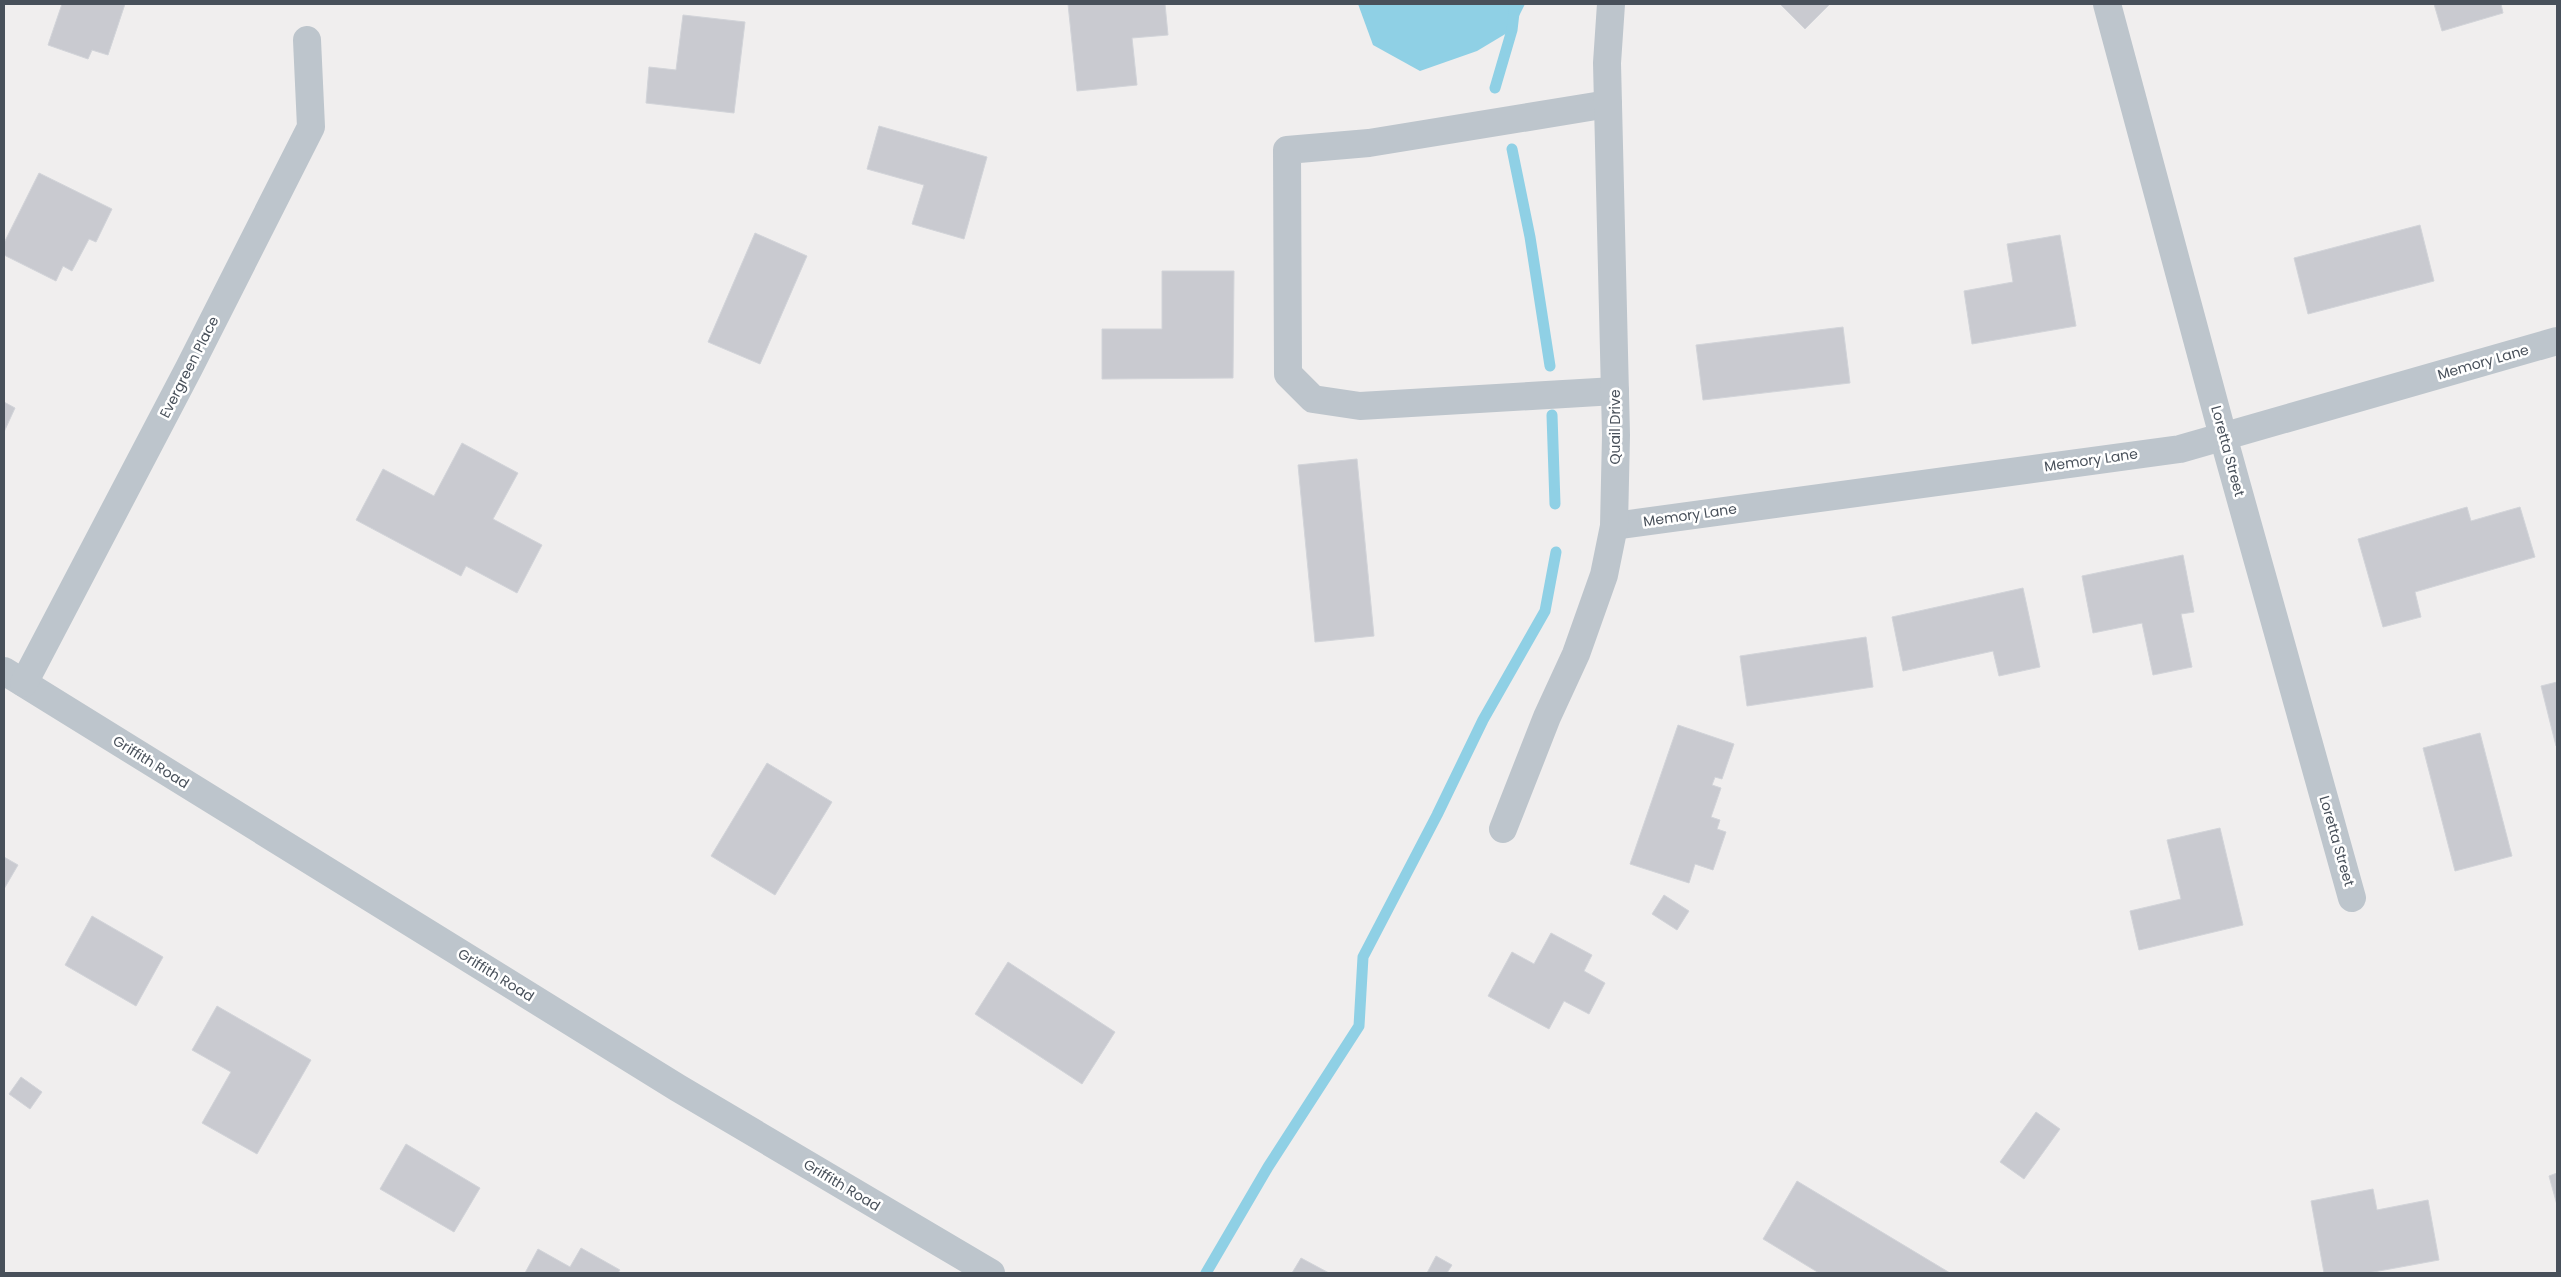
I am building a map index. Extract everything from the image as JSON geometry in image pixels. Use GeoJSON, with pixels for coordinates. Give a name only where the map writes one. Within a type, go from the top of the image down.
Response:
{"type":"FeatureCollection","features":[{"type":"Feature","properties":{"kind":"street","name":"Quail Drive"},"geometry":{"type":"LineString","coordinates":[[1503,829],[1595,602],[1604,575],[1614,526],[1615,391],[1607,63],[1611,4]]}},
{"type":"Feature","properties":{"kind":"street","name":"Loretta Street"},"geometry":{"type":"LineString","coordinates":[[2107,4],[2352,898]]}},
{"type":"Feature","properties":{"kind":"street","name":"Evergreen Place"},"geometry":{"type":"LineString","coordinates":[[14,677],[184,377],[311,127],[307,40]]}},
{"type":"Feature","properties":{"kind":"street"},"geometry":{"type":"LineString","coordinates":[[1608,104],[1369,143],[1287,150],[1288,374],[1313,399],[1360,406],[1615,391]]}},
{"type":"Feature","properties":{"kind":"street","name":"Memory Lane"},"geometry":{"type":"LineString","coordinates":[[1614,526],[2180,449],[2557,341]]}},
{"type":"Feature","properties":{"kind":"street","name":"Griffith Road"},"geometry":{"type":"LineString","coordinates":[[14,677],[678,1088],[991,1273]]}},
{"type":"Feature","properties":{"kind":"water"},"geometry":{"type":"Polygon","coordinates":[[[1358,4],[1525,4],[1512,30],[1477,51],[1420,71],[1373,45],[1358,4]]]}},
{"type":"Feature","properties":{"kind":"building"},"geometry":{"type":"Polygon","coordinates":[[[62,4],[125,4],[108,55],[92,50],[88,59],[48,45],[62,4]]]}},
{"type":"Feature","properties":{"kind":"building"},"geometry":{"type":"Polygon","coordinates":[[[1068,4],[1165,4],[1168,35],[1132,38],[1137,85],[1077,91],[1068,4]]]}},
{"type":"Feature","properties":{"kind":"building"},"geometry":{"type":"Polygon","coordinates":[[[1780,4],[1830,4],[1805,29],[1780,4]]]}},
{"type":"Feature","properties":{"kind":"building"},"geometry":{"type":"Polygon","coordinates":[[[2434,4],[2501,4],[2503,13],[2442,31],[2434,4]]]}},
{"type":"Feature","properties":{"kind":"building"},"geometry":{"type":"Polygon","coordinates":[[[683,15],[745,22],[734,113],[646,103],[649,67],[676,70],[683,15]]]}},
{"type":"Feature","properties":{"kind":"building"},"geometry":{"type":"Polygon","coordinates":[[[879,126],[987,157],[964,239],[912,224],[924,185],[867,169],[879,126]]]}},
{"type":"Feature","properties":{"kind":"building"},"geometry":{"type":"Polygon","coordinates":[[[39,173],[112,209],[96,242],[89,239],[72,271],[63,266],[56,281],[4,255],[4,243],[39,173]]]}},
{"type":"Feature","properties":{"kind":"building"},"geometry":{"type":"Polygon","coordinates":[[[2420,225],[2434,281],[2308,314],[2294,258],[2420,225]]]}},
{"type":"Feature","properties":{"kind":"building"},"geometry":{"type":"Polygon","coordinates":[[[755,233],[807,256],[760,364],[708,342],[755,233]]]}},
{"type":"Feature","properties":{"kind":"building"},"geometry":{"type":"Polygon","coordinates":[[[2060,235],[2076,326],[1972,344],[1964,291],[2013,282],[2007,244],[2060,235]]]}},
{"type":"Feature","properties":{"kind":"building"},"geometry":{"type":"Polygon","coordinates":[[[1162,271],[1234,271],[1233,378],[1102,379],[1102,329],[1162,329],[1162,271]]]}},
{"type":"Feature","properties":{"kind":"building"},"geometry":{"type":"Polygon","coordinates":[[[1843,327],[1850,383],[1703,400],[1696,345],[1843,327]]]}},
{"type":"Feature","properties":{"kind":"building"},"geometry":{"type":"Polygon","coordinates":[[[4,402],[15,408],[4,432],[4,402]]]}},
{"type":"Feature","properties":{"kind":"building"},"geometry":{"type":"Polygon","coordinates":[[[462,443],[518,473],[493,519],[542,545],[517,593],[466,566],[461,576],[356,520],[383,469],[434,496],[462,443]]]}},
{"type":"Feature","properties":{"kind":"building"},"geometry":{"type":"Polygon","coordinates":[[[1357,459],[1374,636],[1315,642],[1298,465],[1357,459]]]}},
{"type":"Feature","properties":{"kind":"building"},"geometry":{"type":"Polygon","coordinates":[[[2467,507],[2471,521],[2520,507],[2535,557],[2415,592],[2421,617],[2383,627],[2358,539],[2467,507]]]}},
{"type":"Feature","properties":{"kind":"building"},"geometry":{"type":"Polygon","coordinates":[[[2183,555],[2194,612],[2181,614],[2192,667],[2153,675],[2142,623],[2093,633],[2082,576],[2183,555]]]}},
{"type":"Feature","properties":{"kind":"building"},"geometry":{"type":"Polygon","coordinates":[[[2023,588],[2040,667],[1999,676],[1993,651],[1903,671],[1892,617],[2023,588]]]}},
{"type":"Feature","properties":{"kind":"building"},"geometry":{"type":"Polygon","coordinates":[[[1866,637],[1873,687],[1747,706],[1740,656],[1866,637]]]}},
{"type":"Feature","properties":{"kind":"building"},"geometry":{"type":"Polygon","coordinates":[[[2557,682],[2557,746],[2556,746],[2541,686],[2557,682]]]}},
{"type":"Feature","properties":{"kind":"building"},"geometry":{"type":"Polygon","coordinates":[[[1678,725],[1734,744],[1722,779],[1715,777],[1712,785],[1721,788],[1711,817],[1720,820],[1717,829],[1726,832],[1713,870],[1695,864],[1689,883],[1630,864],[1678,725]]]}},
{"type":"Feature","properties":{"kind":"building"},"geometry":{"type":"Polygon","coordinates":[[[2480,733],[2512,856],[2455,871],[2423,748],[2480,733]]]}},
{"type":"Feature","properties":{"kind":"building"},"geometry":{"type":"Polygon","coordinates":[[[767,763],[832,802],[775,895],[711,856],[767,763]]]}},
{"type":"Feature","properties":{"kind":"building"},"geometry":{"type":"Polygon","coordinates":[[[2220,828],[2243,925],[2139,950],[2130,911],[2181,899],[2167,840],[2220,828]]]}},
{"type":"Feature","properties":{"kind":"building"},"geometry":{"type":"Polygon","coordinates":[[[4,857],[18,865],[4,889],[4,857]]]}},
{"type":"Feature","properties":{"kind":"building"},"geometry":{"type":"Polygon","coordinates":[[[1664,895],[1689,911],[1677,930],[1652,914],[1664,895]]]}},
{"type":"Feature","properties":{"kind":"building"},"geometry":{"type":"Polygon","coordinates":[[[92,916],[163,957],[136,1006],[65,965],[92,916]]]}},
{"type":"Feature","properties":{"kind":"building"},"geometry":{"type":"Polygon","coordinates":[[[1551,933],[1592,955],[1584,971],[1605,983],[1589,1014],[1564,1001],[1549,1029],[1488,996],[1512,952],[1534,964],[1551,933]]]}},
{"type":"Feature","properties":{"kind":"building"},"geometry":{"type":"Polygon","coordinates":[[[1008,962],[1115,1032],[1082,1084],[975,1014],[1008,962]]]}},
{"type":"Feature","properties":{"kind":"building"},"geometry":{"type":"Polygon","coordinates":[[[217,1006],[311,1060],[257,1154],[202,1123],[231,1072],[192,1050],[217,1006]]]}},
{"type":"Feature","properties":{"kind":"building"},"geometry":{"type":"Polygon","coordinates":[[[21,1077],[42,1092],[30,1109],[9,1094],[21,1077]]]}},
{"type":"Feature","properties":{"kind":"building"},"geometry":{"type":"Polygon","coordinates":[[[2036,1112],[2060,1129],[2024,1179],[2000,1162],[2036,1112]]]}},
{"type":"Feature","properties":{"kind":"building"},"geometry":{"type":"Polygon","coordinates":[[[406,1144],[480,1188],[454,1232],[380,1189],[406,1144]]]}},
{"type":"Feature","properties":{"kind":"building"},"geometry":{"type":"Polygon","coordinates":[[[2557,1173],[2557,1205],[2549,1176],[2557,1173]]]}},
{"type":"Feature","properties":{"kind":"building"},"geometry":{"type":"Polygon","coordinates":[[[1797,1181],[1950,1273],[1819,1273],[1763,1239],[1797,1181]]]}},
{"type":"Feature","properties":{"kind":"building"},"geometry":{"type":"Polygon","coordinates":[[[2373,1189],[2377,1210],[2428,1200],[2439,1260],[2368,1273],[2324,1273],[2311,1201],[2373,1189]]]}},
{"type":"Feature","properties":{"kind":"building"},"geometry":{"type":"Polygon","coordinates":[[[581,1248],[620,1270],[618,1273],[525,1273],[538,1249],[570,1267],[581,1248]]]}},
{"type":"Feature","properties":{"kind":"building"},"geometry":{"type":"Polygon","coordinates":[[[1436,1256],[1452,1265],[1447,1273],[1427,1273],[1436,1256]]]}},
{"type":"Feature","properties":{"kind":"building"},"geometry":{"type":"Polygon","coordinates":[[[1301,1258],[1329,1273],[1292,1273],[1301,1258]]]}},
{"type":"Feature","properties":{"kind":"waterway"},"geometry":{"type":"LineString","coordinates":[[1495,88],[1512,30],[1515,4]]}},
{"type":"Feature","properties":{"kind":"waterway"},"geometry":{"type":"LineString","coordinates":[[1512,149],[1530,237],[1550,366]]}},
{"type":"Feature","properties":{"kind":"waterway"},"geometry":{"type":"LineString","coordinates":[[1552,415],[1555,504]]}},
{"type":"Feature","properties":{"kind":"waterway"},"geometry":{"type":"LineString","coordinates":[[1206,1273],[1268,1167],[1359,1026],[1363,957],[1437,815],[1483,720],[1545,611],[1556,552]]}}]}
